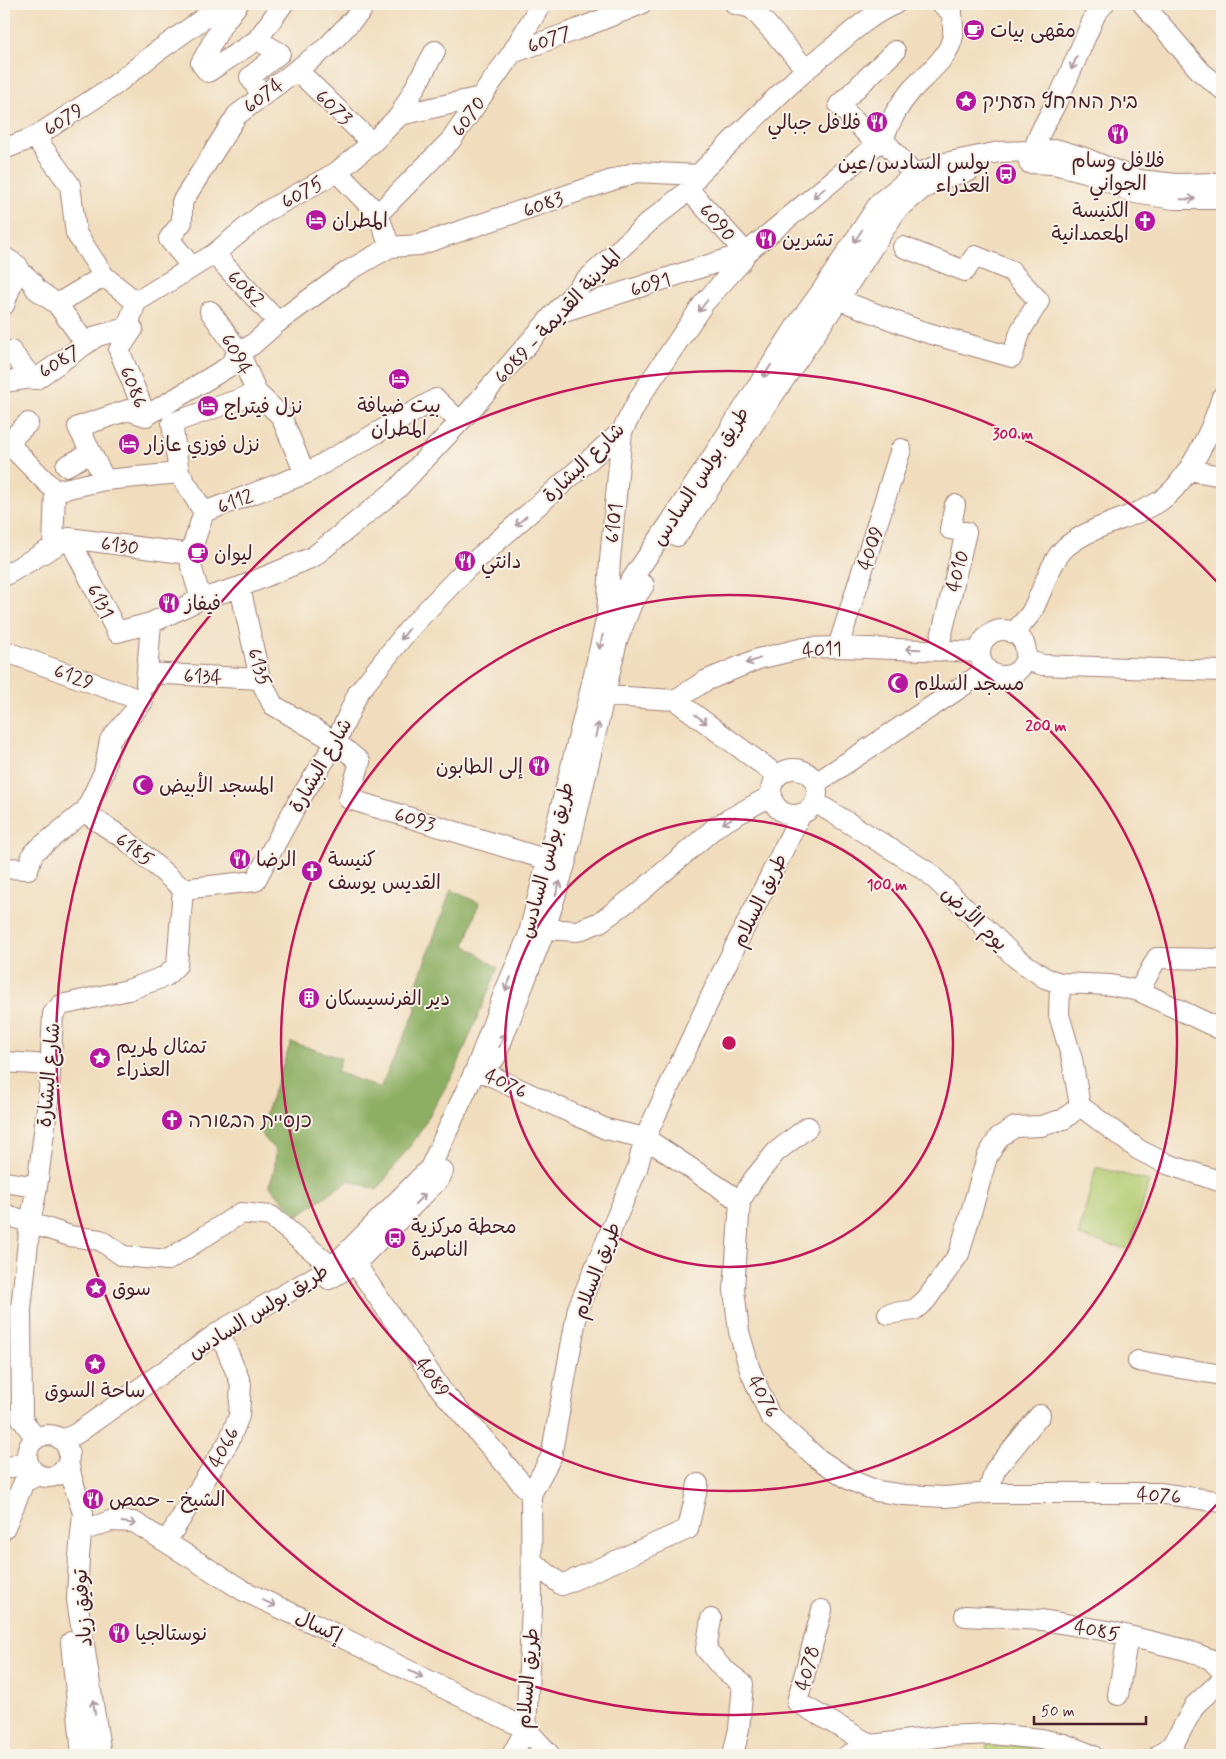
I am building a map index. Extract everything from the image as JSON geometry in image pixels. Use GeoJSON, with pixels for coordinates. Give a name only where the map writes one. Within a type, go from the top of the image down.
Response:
{"type":"FeatureCollection","features":[{"type":"Feature","properties":{"kind":"street","name":"6079"},"geometry":{"type":"LineString","coordinates":[[136,302],[104,276],[76,233],[70,185],[35,137],[115,85],[155,52],[224,4]]}},
{"type":"Feature","properties":{"kind":"street"},"geometry":{"type":"LineString","coordinates":[[238,4],[222,25],[202,63],[208,72],[257,40],[283,4]]}},
{"type":"Feature","properties":{"kind":"street","name":"6074"},"geometry":{"type":"LineString","coordinates":[[192,267],[169,239],[182,222],[182,202],[237,115],[327,47],[361,11],[362,4]]}},
{"type":"Feature","properties":{"kind":"street","name":"6070"},"geometry":{"type":"LineString","coordinates":[[378,214],[451,140],[512,52],[541,4]]}},
{"type":"Feature","properties":{"kind":"street","name":"6077"},"geometry":{"type":"LineString","coordinates":[[512,52],[576,30],[642,4]]}},
{"type":"Feature","properties":{"kind":"street","name":"المدينة القديمة - 6089"},"geometry":{"type":"LineString","coordinates":[[151,623],[202,598],[240,587],[313,557],[397,489],[585,282],[693,183],[806,69],[846,35],[887,7],[895,4]]}},
{"type":"Feature","properties":{"kind":"street"},"geometry":{"type":"LineString","coordinates":[[883,139],[891,118],[911,91],[934,69],[948,48],[953,35],[952,13],[942,4]]}},
{"type":"Feature","properties":{"kind":"street"},"geometry":{"type":"LineString","coordinates":[[1034,150],[1042,127],[1054,106],[1096,13],[1104,4]]}},
{"type":"Feature","properties":{"kind":"street"},"geometry":{"type":"LineString","coordinates":[[1143,4],[1201,72],[1222,89]]}},
{"type":"Feature","properties":{"kind":"street"},"geometry":{"type":"LineString","coordinates":[[747,5],[806,69]]}},
{"type":"Feature","properties":{"kind":"street"},"geometry":{"type":"LineString","coordinates":[[257,40],[280,52],[250,77],[262,96]]}},
{"type":"Feature","properties":{"kind":"street","name":"6075"},"geometry":{"type":"LineString","coordinates":[[136,302],[214,254],[265,212],[338,172],[372,143],[400,115],[435,50]]}},
{"type":"Feature","properties":{"kind":"street"},"geometry":{"type":"LineString","coordinates":[[895,50],[839,105],[868,135],[883,139],[918,182]]}},
{"type":"Feature","properties":{"kind":"street","name":"6073"},"geometry":{"type":"LineString","coordinates":[[296,70],[372,143]]}},
{"type":"Feature","properties":{"kind":"street"},"geometry":{"type":"LineString","coordinates":[[400,115],[481,97]]}},
{"type":"Feature","properties":{"kind":"street"},"geometry":{"type":"LineString","coordinates":[[4,149],[35,137]]}},
{"type":"Feature","properties":{"kind":"street","name":"شارع البشارة"},"geometry":{"type":"LineString","coordinates":[[50,1461],[56,1436],[49,1435],[36,1439],[22,1419],[21,1309],[30,1223],[37,1187],[49,1093],[53,1014],[61,1004],[128,990],[166,976],[177,965],[183,889],[255,881],[298,802],[336,742],[358,693],[409,629],[466,570],[622,431],[641,395],[704,303],[741,262],[746,253],[883,139]]}},
{"type":"Feature","properties":{"kind":"street"},"geometry":{"type":"LineString","coordinates":[[918,182],[945,163],[967,158],[998,152],[1059,150],[1082,157],[1139,180],[1176,184],[1222,183]]}},
{"type":"Feature","properties":{"kind":"street"},"geometry":{"type":"LineString","coordinates":[[918,182],[983,167],[1011,163],[1054,164],[1086,172],[1135,193],[1174,199],[1222,198]]}},
{"type":"Feature","properties":{"kind":"street"},"geometry":{"type":"LineString","coordinates":[[338,172],[378,214],[390,248]]}},
{"type":"Feature","properties":{"kind":"street","name":"6083"},"geometry":{"type":"LineString","coordinates":[[146,416],[228,367],[239,352],[252,345],[278,322],[348,271],[390,248],[418,246],[636,172],[693,183]]}},
{"type":"Feature","properties":{"kind":"street","name":"طريق بولس السادس"},"geometry":{"type":"LineString","coordinates":[[536,933],[548,860],[597,695],[632,603],[830,296],[918,182]]}},
{"type":"Feature","properties":{"kind":"street","name":"6090"},"geometry":{"type":"LineString","coordinates":[[693,183],[746,253]]}},
{"type":"Feature","properties":{"kind":"street"},"geometry":{"type":"LineString","coordinates":[[830,296],[918,330],[1012,358],[1021,330],[1039,301],[1010,271],[976,256],[965,271],[904,247]]}},
{"type":"Feature","properties":{"kind":"street","name":"6091"},"geometry":{"type":"LineString","coordinates":[[554,314],[746,253]]}},
{"type":"Feature","properties":{"kind":"street","name":"6082"},"geometry":{"type":"LineString","coordinates":[[214,254],[278,322]]}},
{"type":"Feature","properties":{"kind":"street"},"geometry":{"type":"LineString","coordinates":[[4,257],[18,266],[4,305]]}},
{"type":"Feature","properties":{"kind":"street","name":"6087"},"geometry":{"type":"LineString","coordinates":[[26,276],[36,289],[57,304],[86,344]]}},
{"type":"Feature","properties":{"kind":"street"},"geometry":{"type":"LineString","coordinates":[[57,304],[104,276]]}},
{"type":"Feature","properties":{"kind":"street","name":"طريق بولس السادس"},"geometry":{"type":"LineString","coordinates":[[50,1461],[79,1439],[351,1257],[440,1178],[566,861],[597,695],[607,616],[797,325],[830,296]]}},
{"type":"Feature","properties":{"kind":"street","name":"6086"},"geometry":{"type":"LineString","coordinates":[[136,302],[127,328],[133,329],[119,350],[146,416]]}},
{"type":"Feature","properties":{"kind":"street","name":"6094"},"geometry":{"type":"LineString","coordinates":[[210,311],[239,352],[257,393],[281,416],[305,474]]}},
{"type":"Feature","properties":{"kind":"street","name":"6087"},"geometry":{"type":"LineString","coordinates":[[4,382],[36,379],[97,336],[127,328]]}},
{"type":"Feature","properties":{"kind":"street","name":"6087"},"geometry":{"type":"LineString","coordinates":[[4,351],[11,351],[32,378]]}},
{"type":"Feature","properties":{"kind":"street"},"geometry":{"type":"LineString","coordinates":[[55,491],[105,480],[179,473],[172,423],[257,393]]}},
{"type":"Feature","properties":{"kind":"street"},"geometry":{"type":"LineString","coordinates":[[1013,633],[1030,614],[1050,570],[1066,548],[1087,532],[1157,502],[1178,485],[1194,462],[1222,397]]}},
{"type":"Feature","properties":{"kind":"street","name":"6112"},"geometry":{"type":"LineString","coordinates":[[179,473],[204,512],[305,474],[436,399],[460,421]]}},
{"type":"Feature","properties":{"kind":"street","name":"6086"},"geometry":{"type":"LineString","coordinates":[[105,480],[78,427],[128,410],[146,416]]}},
{"type":"Feature","properties":{"kind":"street"},"geometry":{"type":"LineString","coordinates":[[4,576],[61,542],[55,491],[6,441],[28,424]]}},
{"type":"Feature","properties":{"kind":"street","name":"6101"},"geometry":{"type":"LineString","coordinates":[[607,616],[610,560],[622,431]]}},
{"type":"Feature","properties":{"kind":"street","name":"4009"},"geometry":{"type":"LineString","coordinates":[[838,647],[901,449]]}},
{"type":"Feature","properties":{"kind":"street"},"geometry":{"type":"LineString","coordinates":[[66,466],[91,453]]}},
{"type":"Feature","properties":{"kind":"street"},"geometry":{"type":"LineString","coordinates":[[1188,470],[1222,476]]}},
{"type":"Feature","properties":{"kind":"street","name":"4010"},"geometry":{"type":"LineString","coordinates":[[938,650],[966,532],[950,529],[955,505]]}},
{"type":"Feature","properties":{"kind":"street"},"geometry":{"type":"LineString","coordinates":[[202,598],[191,566],[190,554],[204,512]]}},
{"type":"Feature","properties":{"kind":"street","name":"6130"},"geometry":{"type":"LineString","coordinates":[[61,542],[190,554]]}},
{"type":"Feature","properties":{"kind":"street","name":"6131"},"geometry":{"type":"LineString","coordinates":[[61,542],[117,632],[151,623]]}},
{"type":"Feature","properties":{"kind":"street","name":"6135"},"geometry":{"type":"LineString","coordinates":[[240,587],[260,679],[273,705],[336,742]]}},
{"type":"Feature","properties":{"kind":"street"},"geometry":{"type":"LineString","coordinates":[[4,868],[28,869],[33,853],[86,810],[104,772],[110,740],[143,701],[151,623]]}},
{"type":"Feature","properties":{"kind":"street"},"geometry":{"type":"LineString","coordinates":[[1006,631],[1013,633],[1024,644],[1025,660],[1021,667],[1009,676],[1001,676],[987,670],[980,659],[980,652],[985,638],[991,634],[1006,631]]}},
{"type":"Feature","properties":{"kind":"street","name":"4011"},"geometry":{"type":"LineString","coordinates":[[675,700],[705,681],[758,659],[804,648],[838,647],[980,652]]}},
{"type":"Feature","properties":{"kind":"street","name":"6129"},"geometry":{"type":"LineString","coordinates":[[4,651],[143,701]]}},
{"type":"Feature","properties":{"kind":"street"},"geometry":{"type":"LineString","coordinates":[[1025,660],[1043,665],[1222,671]]}},
{"type":"Feature","properties":{"kind":"street"},"geometry":{"type":"LineString","coordinates":[[775,786],[774,803],[779,809],[794,815],[811,800],[987,670]]}},
{"type":"Feature","properties":{"kind":"street","name":"6134"},"geometry":{"type":"LineString","coordinates":[[147,672],[260,679]]}},
{"type":"Feature","properties":{"kind":"street"},"geometry":{"type":"LineString","coordinates":[[597,695],[675,700],[775,786]]}},
{"type":"Feature","properties":{"kind":"street","name":"6093"},"geometry":{"type":"LineString","coordinates":[[336,742],[360,762],[349,799],[548,860]]}},
{"type":"Feature","properties":{"kind":"street"},"geometry":{"type":"LineString","coordinates":[[536,933],[577,931],[600,922],[638,894],[718,826],[775,786],[785,771],[801,770],[812,776],[811,800]]}},
{"type":"Feature","properties":{"kind":"street","name":"يوم الأرض"},"geometry":{"type":"LineString","coordinates":[[811,800],[928,872],[1016,958],[1045,978],[1060,983],[1111,985],[1139,991],[1222,1030]]}},
{"type":"Feature","properties":{"kind":"street","name":"طريق السلام"},"geometry":{"type":"LineString","coordinates":[[512,1755],[526,1729],[532,1607],[531,1494],[551,1457],[578,1308],[637,1169],[645,1138],[721,975],[811,800]]}},
{"type":"Feature","properties":{"kind":"street","name":"6185"},"geometry":{"type":"LineString","coordinates":[[86,810],[93,818],[126,840],[183,889]]}},
{"type":"Feature","properties":{"kind":"street"},"geometry":{"type":"LineString","coordinates":[[1139,991],[1157,958],[1222,959]]}},
{"type":"Feature","properties":{"kind":"street"},"geometry":{"type":"LineString","coordinates":[[1060,983],[1059,1015],[1072,1059],[1080,1106],[1139,1150],[1167,1164],[1222,1182]]}},
{"type":"Feature","properties":{"kind":"street"},"geometry":{"type":"LineString","coordinates":[[4,1062],[50,1065]]}},
{"type":"Feature","properties":{"kind":"street","name":"4076"},"geometry":{"type":"LineString","coordinates":[[482,1072],[606,1129],[645,1138],[740,1201],[734,1290],[739,1332],[750,1370],[770,1416],[817,1458],[850,1480],[877,1491],[904,1495],[945,1497],[988,1493],[1159,1493],[1222,1502]]}},
{"type":"Feature","properties":{"kind":"street"},"geometry":{"type":"LineString","coordinates":[[888,1314],[914,1310],[926,1300],[959,1254],[987,1157],[999,1137],[1015,1127],[1041,1126],[1064,1120],[1080,1106]]}},
{"type":"Feature","properties":{"kind":"street"},"geometry":{"type":"LineString","coordinates":[[740,1201],[753,1180],[776,1152],[808,1127]]}},
{"type":"Feature","properties":{"kind":"street"},"geometry":{"type":"LineString","coordinates":[[4,1182],[37,1187]]}},
{"type":"Feature","properties":{"kind":"street"},"geometry":{"type":"LineString","coordinates":[[4,1216],[10,1216],[70,1236],[100,1240],[123,1256],[168,1260],[241,1213],[270,1216],[332,1267]]}},
{"type":"Feature","properties":{"kind":"street","name":"طريق بولس السادس"},"geometry":{"type":"LineString","coordinates":[[50,1461],[76,1434],[222,1330],[351,1257]]}},
{"type":"Feature","properties":{"kind":"street","name":"4089"},"geometry":{"type":"LineString","coordinates":[[351,1257],[442,1391],[531,1494]]}},
{"type":"Feature","properties":{"kind":"street","name":"4066"},"geometry":{"type":"LineString","coordinates":[[166,1542],[229,1441],[239,1416],[241,1384],[224,1343]]}},
{"type":"Feature","properties":{"kind":"street"},"geometry":{"type":"LineString","coordinates":[[1138,1360],[1222,1375]]}},
{"type":"Feature","properties":{"kind":"street"},"geometry":{"type":"LineString","coordinates":[[988,1493],[995,1470],[1040,1415]]}},
{"type":"Feature","properties":{"kind":"street"},"geometry":{"type":"LineString","coordinates":[[4,1468],[50,1461]]}},
{"type":"Feature","properties":{"kind":"street"},"geometry":{"type":"LineString","coordinates":[[4,1507],[19,1480],[50,1461]]}},
{"type":"Feature","properties":{"kind":"street"},"geometry":{"type":"LineString","coordinates":[[4,1529],[24,1482],[50,1461]]}},
{"type":"Feature","properties":{"kind":"street","name":"توفيق زياد"},"geometry":{"type":"LineString","coordinates":[[50,1461],[72,1479],[83,1512],[77,1600],[101,1755]]}},
{"type":"Feature","properties":{"kind":"street","name":"توفيق زياد"},"geometry":{"type":"LineString","coordinates":[[50,1461],[67,1482],[74,1514],[67,1599],[82,1755]]}},
{"type":"Feature","properties":{"kind":"street"},"geometry":{"type":"LineString","coordinates":[[532,1562],[562,1585],[688,1529],[698,1484]]}},
{"type":"Feature","properties":{"kind":"street","name":"إكسال"},"geometry":{"type":"LineString","coordinates":[[82,1531],[110,1522],[134,1522],[244,1591],[317,1625],[526,1729],[550,1755]]}},
{"type":"Feature","properties":{"kind":"street","name":"4078"},"geometry":{"type":"LineString","coordinates":[[822,1610],[797,1702],[871,1745]]}},
{"type":"Feature","properties":{"kind":"street","name":"4085"},"geometry":{"type":"LineString","coordinates":[[964,1616],[1042,1620],[1128,1636],[1186,1650],[1210,1659],[1222,1671]]}},
{"type":"Feature","properties":{"kind":"street"},"geometry":{"type":"LineString","coordinates":[[711,1618],[706,1649],[722,1668],[743,1684],[739,1729],[733,1755]]}},
{"type":"Feature","properties":{"kind":"street"},"geometry":{"type":"LineString","coordinates":[[1118,1695],[1128,1636]]}},
{"type":"Feature","properties":{"kind":"street"},"geometry":{"type":"LineString","coordinates":[[1159,1755],[1173,1745],[1195,1705],[1222,1680]]}},
{"type":"Feature","properties":{"kind":"street"},"geometry":{"type":"LineString","coordinates":[[848,1755],[871,1745],[944,1736],[992,1734],[1041,1739],[1064,1744],[1092,1755]]}},
{"type":"Feature","properties":{"kind":"green space"},"geometry":{"type":"Polygon","coordinates":[[[451,890],[479,903],[465,945],[498,968],[456,1069],[418,1135],[377,1190],[349,1180],[297,1216],[269,1185],[274,1172],[276,1151],[259,1132],[291,1042],[341,1058],[337,1072],[380,1088],[416,1010],[413,994],[451,890]]]}},
{"type":"Feature","properties":{"kind":"green space"},"geometry":{"type":"Polygon","coordinates":[[[1096,1167],[1149,1181],[1130,1250],[1078,1236],[1096,1167]]]}},
{"type":"Feature","properties":{"kind":"green space"},"geometry":{"type":"Polygon","coordinates":[[[987,1743],[1019,1745],[1059,1755],[986,1755],[987,1743]]]}},
{"type":"Feature","properties":{"kind":"place","name":"مقهى بيات"},"geometry":{"type":"Point","coordinates":[974,30]}},
{"type":"Feature","properties":{"kind":"place","name":"בית המרחץ העתיק"},"geometry":{"type":"Point","coordinates":[966,101]}},
{"type":"Feature","properties":{"kind":"place","name":"فلافل جبالي"},"geometry":{"type":"Point","coordinates":[877,122]}},
{"type":"Feature","properties":{"kind":"place","name":"فلافل وسام الجواني"},"geometry":{"type":"Point","coordinates":[1118,134]}},
{"type":"Feature","properties":{"kind":"place","name":"بولس السادس/عين العذراء"},"geometry":{"type":"Point","coordinates":[1006,174]}},
{"type":"Feature","properties":{"kind":"place","name":"المطران"},"geometry":{"type":"Point","coordinates":[316,220]}},
{"type":"Feature","properties":{"kind":"place","name":"الكنيسة المعمدانية"},"geometry":{"type":"Point","coordinates":[1145,221]}},
{"type":"Feature","properties":{"kind":"place","name":"تشرين"},"geometry":{"type":"Point","coordinates":[766,239]}},
{"type":"Feature","properties":{"kind":"place","name":"بيت ضيافة المطران"},"geometry":{"type":"Point","coordinates":[399,379]}},
{"type":"Feature","properties":{"kind":"place","name":"نزل فيتراج"},"geometry":{"type":"Point","coordinates":[208,406]}},
{"type":"Feature","properties":{"kind":"place","name":"نزل فوزي عازار"},"geometry":{"type":"Point","coordinates":[129,444]}},
{"type":"Feature","properties":{"kind":"place","name":"ليوان"},"geometry":{"type":"Point","coordinates":[198,553]}},
{"type":"Feature","properties":{"kind":"place","name":"دانتي"},"geometry":{"type":"Point","coordinates":[465,561]}},
{"type":"Feature","properties":{"kind":"place","name":"فيفاز"},"geometry":{"type":"Point","coordinates":[169,603]}},
{"type":"Feature","properties":{"kind":"place","name":"مسجد السلام"},"geometry":{"type":"Point","coordinates":[898,683]}},
{"type":"Feature","properties":{"kind":"place","name":"إلى الطابون"},"geometry":{"type":"Point","coordinates":[539,766]}},
{"type":"Feature","properties":{"kind":"place","name":"المسجد الأبيض"},"geometry":{"type":"Point","coordinates":[143,785]}},
{"type":"Feature","properties":{"kind":"place","name":"الرضا"},"geometry":{"type":"Point","coordinates":[240,859]}},
{"type":"Feature","properties":{"kind":"place","name":"كنيسة القديس يوسف"},"geometry":{"type":"Point","coordinates":[312,871]}},
{"type":"Feature","properties":{"kind":"place","name":"دير الفرنسيسكان"},"geometry":{"type":"Point","coordinates":[309,998]}},
{"type":"Feature","properties":{"kind":"place","name":"تمثال لمريم العذراء"},"geometry":{"type":"Point","coordinates":[100,1058]}},
{"type":"Feature","properties":{"kind":"place","name":"כנסיית הבשורה"},"geometry":{"type":"Point","coordinates":[172,1120]}},
{"type":"Feature","properties":{"kind":"place","name":"محطة مركزية الناصرة"},"geometry":{"type":"Point","coordinates":[395,1238]}},
{"type":"Feature","properties":{"kind":"place","name":"سوق"},"geometry":{"type":"Point","coordinates":[96,1288]}},
{"type":"Feature","properties":{"kind":"place","name":"ساحة السوق"},"geometry":{"type":"Point","coordinates":[95,1364]}},
{"type":"Feature","properties":{"kind":"place","name":"الشيخ - حمص"},"geometry":{"type":"Point","coordinates":[93,1499]}},
{"type":"Feature","properties":{"kind":"place","name":"نوستالجيا"},"geometry":{"type":"Point","coordinates":[119,1633]}}]}
